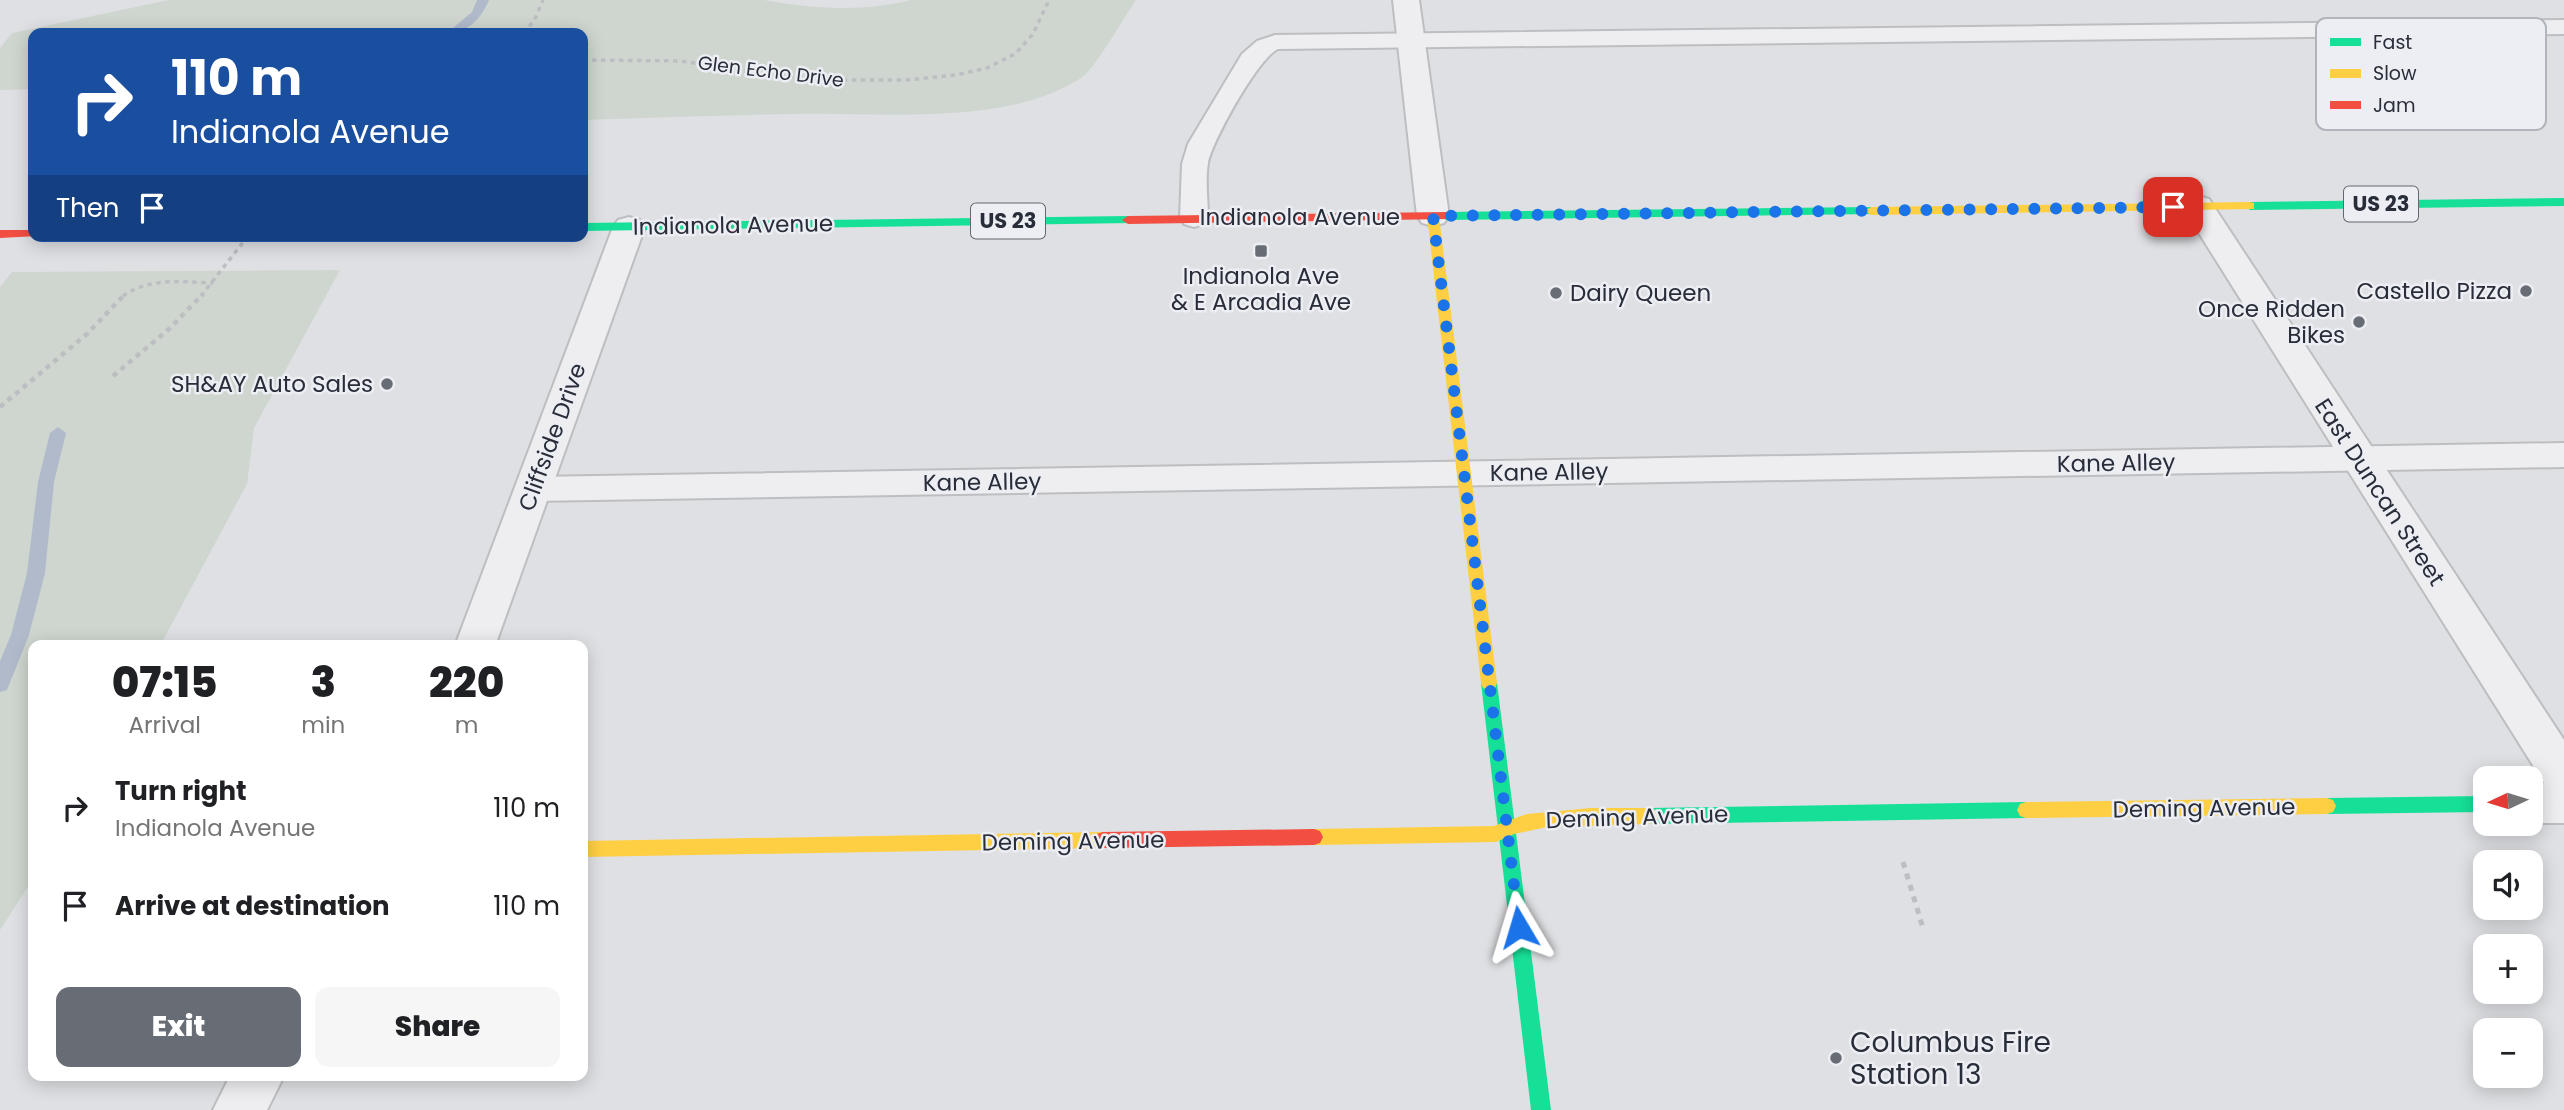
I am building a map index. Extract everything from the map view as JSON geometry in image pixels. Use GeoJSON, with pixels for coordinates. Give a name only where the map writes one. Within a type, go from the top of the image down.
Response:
{"type":"FeatureCollection","features":[{"type":"Feature","properties":{"kind":"street"},"geometry":{"type":"LineString","coordinates":[[1406,0],[1541,1110]]}},
{"type":"Feature","properties":{"kind":"street","name":"Indianola Avenue"},"geometry":{"type":"LineString","coordinates":[[588,228],[2564,202]]}},
{"type":"Feature","properties":{"kind":"street","name":"East Duncan Street"},"geometry":{"type":"LineString","coordinates":[[2198,206],[2564,777]]}},
{"type":"Feature","properties":{"kind":"street","name":"Cliffside Drive"},"geometry":{"type":"LineString","coordinates":[[477,640],[629,227]]}},
{"type":"Feature","properties":{"kind":"street"},"geometry":{"type":"LineString","coordinates":[[0,234],[28,234]]}},
{"type":"Feature","properties":{"kind":"street"},"geometry":{"type":"LineString","coordinates":[[2543,803],[2564,803]]}},
{"type":"Feature","properties":{"kind":"street","name":"Deming Avenue"},"geometry":{"type":"LineString","coordinates":[[588,849],[1496,834],[1507,826],[1534,820],[1757,813],[2473,804]]}},
{"type":"Feature","properties":{"kind":"street"},"geometry":{"type":"LineString","coordinates":[[237,1110],[256,1081]]}},
{"type":"Feature","properties":{"kind":"lane"},"geometry":{"type":"LineString","coordinates":[[2546,27],[2564,27]]}},
{"type":"Feature","properties":{"kind":"lane"},"geometry":{"type":"LineString","coordinates":[[1194,218],[1197,153],[1258,52],[1265,46],[1284,41],[2316,30]]}},
{"type":"Feature","properties":{"kind":"lane","name":"Kane Alley"},"geometry":{"type":"LineString","coordinates":[[533,489],[2564,455]]}},
{"type":"Feature","properties":{"kind":"path"},"geometry":{"type":"LineString","coordinates":[[528,28],[534,21],[543,0]]}},
{"type":"Feature","properties":{"kind":"path","name":"Glen Echo Drive"},"geometry":{"type":"LineString","coordinates":[[588,60],[646,58],[697,62],[778,76],[834,81],[947,77],[986,69],[1008,59],[1028,42],[1037,30],[1049,0]]}},
{"type":"Feature","properties":{"kind":"path"},"geometry":{"type":"LineString","coordinates":[[113,376],[160,337],[213,283],[244,242]]}},
{"type":"Feature","properties":{"kind":"path"},"geometry":{"type":"LineString","coordinates":[[0,407],[88,333],[125,294],[142,286],[164,281],[213,283]]}},
{"type":"Feature","properties":{"kind":"path"},"geometry":{"type":"LineString","coordinates":[[1902,860],[1923,928]]}},
{"type":"Feature","properties":{"kind":"shaded area"},"geometry":{"type":"Polygon","coordinates":[[[169,0],[764,0],[856,8],[911,0],[1136,0],[1087,73],[1051,94],[1017,104],[980,110],[904,115],[768,114],[588,120],[588,28],[36,28],[169,0]]]}},
{"type":"Feature","properties":{"kind":"shaded area"},"geometry":{"type":"Polygon","coordinates":[[[28,30],[28,89],[0,90],[0,48],[12,33],[28,30]]]}},
{"type":"Feature","properties":{"kind":"shaded area"},"geometry":{"type":"Polygon","coordinates":[[[340,270],[254,428],[247,484],[163,640],[28,640],[28,887],[0,930],[0,287],[12,272],[340,270]]]}},
{"type":"Feature","properties":{"kind":"waterway"},"geometry":{"type":"LineString","coordinates":[[459,28],[477,14],[483,0]]}},
{"type":"Feature","properties":{"kind":"waterway"},"geometry":{"type":"LineString","coordinates":[[0,684],[20,635],[36,573],[46,482],[58,433]]}},
{"type":"Feature","properties":{"kind":"traffic: fast"},"geometry":{"type":"LineString","coordinates":[[2250,206],[2564,202]]}},
{"type":"Feature","properties":{"kind":"traffic: fast"},"geometry":{"type":"LineString","coordinates":[[1446,216],[1871,211]]}},
{"type":"Feature","properties":{"kind":"traffic: fast"},"geometry":{"type":"LineString","coordinates":[[588,227],[1128,220]]}},
{"type":"Feature","properties":{"kind":"traffic: fast"},"geometry":{"type":"LineString","coordinates":[[1489,683],[1541,1110]]}},
{"type":"Feature","properties":{"kind":"traffic: fast"},"geometry":{"type":"LineString","coordinates":[[2327,806],[2473,804]]}},
{"type":"Feature","properties":{"kind":"traffic: fast"},"geometry":{"type":"LineString","coordinates":[[1649,816],[2026,810]]}},
{"type":"Feature","properties":{"kind":"traffic: slow"},"geometry":{"type":"LineString","coordinates":[[1871,211],[2250,206]]}},
{"type":"Feature","properties":{"kind":"traffic: slow"},"geometry":{"type":"LineString","coordinates":[[1433,216],[1489,683]]}},
{"type":"Feature","properties":{"kind":"traffic: slow"},"geometry":{"type":"LineString","coordinates":[[2026,810],[2327,806]]}},
{"type":"Feature","properties":{"kind":"traffic: slow"},"geometry":{"type":"LineString","coordinates":[[1314,837],[1496,834],[1510,827],[1547,819],[1649,816]]}},
{"type":"Feature","properties":{"kind":"traffic: slow"},"geometry":{"type":"LineString","coordinates":[[588,849],[1103,840]]}},
{"type":"Feature","properties":{"kind":"traffic: jam"},"geometry":{"type":"LineString","coordinates":[[1128,220],[1446,216]]}},
{"type":"Feature","properties":{"kind":"traffic: jam"},"geometry":{"type":"LineString","coordinates":[[0,234],[28,234]]}},
{"type":"Feature","properties":{"kind":"traffic: jam"},"geometry":{"type":"LineString","coordinates":[[1103,840],[1314,837]]}},
{"type":"Feature","properties":{"kind":"place","name":"Indianola Ave & E Arcadia Ave"},"geometry":{"type":"Point","coordinates":[1261,251]}},
{"type":"Feature","properties":{"kind":"place","name":"Castello Pizza"},"geometry":{"type":"Point","coordinates":[2526,291]}},
{"type":"Feature","properties":{"kind":"place","name":"Dairy Queen"},"geometry":{"type":"Point","coordinates":[1556,293]}},
{"type":"Feature","properties":{"kind":"place","name":"Once Ridden Bikes"},"geometry":{"type":"Point","coordinates":[2359,322]}},
{"type":"Feature","properties":{"kind":"place","name":"SH&AY Auto Sales"},"geometry":{"type":"Point","coordinates":[387,384]}},
{"type":"Feature","properties":{"kind":"place","name":"Columbus Fire Station 13"},"geometry":{"type":"Point","coordinates":[1836,1058]}},
{"type":"Feature","properties":{"kind":"route"},"geometry":{"type":"LineString","coordinates":[[1519,927],[1433,216],[2173,207]]}}]}
